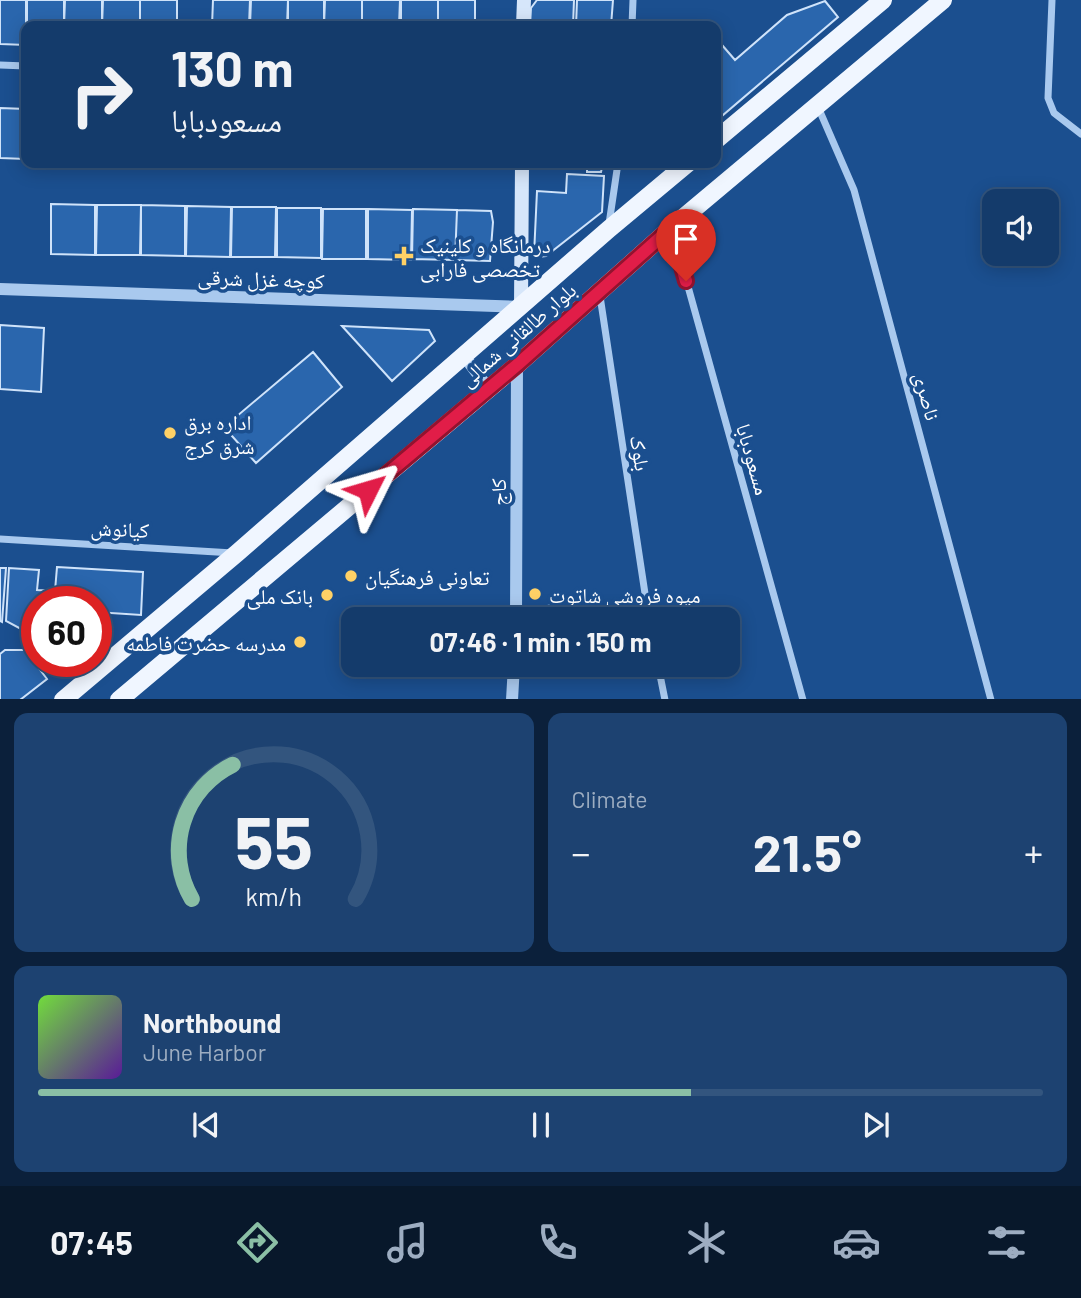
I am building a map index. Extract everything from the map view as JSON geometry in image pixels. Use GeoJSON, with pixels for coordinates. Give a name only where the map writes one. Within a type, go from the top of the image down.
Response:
{"type":"FeatureCollection","features":[{"type":"Feature","properties":{"kind":"main road"},"geometry":{"type":"LineString","coordinates":[[523,21],[524,0]]}},
{"type":"Feature","properties":{"kind":"main road"},"geometry":{"type":"LineString","coordinates":[[721,135],[883,0]]}},
{"type":"Feature","properties":{"kind":"main road","name":"بلوار طالقانی شمالی"},"geometry":{"type":"LineString","coordinates":[[119,699],[489,389],[671,228],[943,0]]}},
{"type":"Feature","properties":{"kind":"main road"},"geometry":{"type":"LineString","coordinates":[[521,307],[522,168]]}},
{"type":"Feature","properties":{"kind":"main road","name":"بلوار طالقانی شمالی"},"geometry":{"type":"LineString","coordinates":[[62,699],[237,553],[682,168]]}},
{"type":"Feature","properties":{"kind":"street"},"geometry":{"type":"LineString","coordinates":[[632,21],[633,0]]}},
{"type":"Feature","properties":{"kind":"street"},"geometry":{"type":"LineString","coordinates":[[1052,0],[1048,98],[1054,113],[1081,134]]}},
{"type":"Feature","properties":{"kind":"street"},"geometry":{"type":"LineString","coordinates":[[0,65],[21,66]]}},
{"type":"Feature","properties":{"kind":"street","name":"ناصری"},"geometry":{"type":"LineString","coordinates":[[818,106],[854,190],[991,699]]}},
{"type":"Feature","properties":{"kind":"street"},"geometry":{"type":"LineString","coordinates":[[609,229],[617,168]]}},
{"type":"Feature","properties":{"kind":"street","name":"مسعودبابا"},"geometry":{"type":"LineString","coordinates":[[671,228],[803,699]]}},
{"type":"Feature","properties":{"kind":"street","name":"کوچه غزل شرقی"},"geometry":{"type":"LineString","coordinates":[[0,289],[521,307]]}},
{"type":"Feature","properties":{"kind":"street","name":"بلوک"},"geometry":{"type":"LineString","coordinates":[[599,292],[647,607]]}},
{"type":"Feature","properties":{"kind":"street"},"geometry":{"type":"LineString","coordinates":[[464,356],[489,389]]}},
{"type":"Feature","properties":{"kind":"street","name":"کاج"},"geometry":{"type":"LineString","coordinates":[[517,365],[517,607]]}},
{"type":"Feature","properties":{"kind":"street","name":"کیانوش"},"geometry":{"type":"LineString","coordinates":[[0,539],[237,553]]}},
{"type":"Feature","properties":{"kind":"street"},"geometry":{"type":"LineString","coordinates":[[558,607],[574,603]]}},
{"type":"Feature","properties":{"kind":"street"},"geometry":{"type":"LineString","coordinates":[[512,699],[513,677]]}},
{"type":"Feature","properties":{"kind":"street"},"geometry":{"type":"LineString","coordinates":[[660,677],[665,699]]}},
{"type":"Feature","properties":{"kind":"building"},"geometry":{"type":"Polygon","coordinates":[[[0,0],[26,0],[26,21],[21,21],[21,45],[0,44],[0,0]]]}},
{"type":"Feature","properties":{"kind":"building"},"geometry":{"type":"Polygon","coordinates":[[[27,0],[64,0],[64,21],[27,21],[27,0]]]}},
{"type":"Feature","properties":{"kind":"building"},"geometry":{"type":"Polygon","coordinates":[[[65,0],[102,0],[102,21],[64,21],[65,0]]]}},
{"type":"Feature","properties":{"kind":"building"},"geometry":{"type":"Polygon","coordinates":[[[103,0],[140,0],[140,21],[102,21],[103,0]]]}},
{"type":"Feature","properties":{"kind":"building"},"geometry":{"type":"Polygon","coordinates":[[[140,0],[177,0],[177,21],[140,21],[140,0]]]}},
{"type":"Feature","properties":{"kind":"building"},"geometry":{"type":"Polygon","coordinates":[[[213,0],[250,0],[249,21],[212,21],[213,0]]]}},
{"type":"Feature","properties":{"kind":"building"},"geometry":{"type":"Polygon","coordinates":[[[251,0],[288,0],[287,21],[250,21],[251,0]]]}},
{"type":"Feature","properties":{"kind":"building"},"geometry":{"type":"Polygon","coordinates":[[[288,0],[324,0],[324,21],[288,21],[288,0]]]}},
{"type":"Feature","properties":{"kind":"building"},"geometry":{"type":"Polygon","coordinates":[[[325,0],[362,0],[362,21],[324,21],[325,0]]]}},
{"type":"Feature","properties":{"kind":"building"},"geometry":{"type":"Polygon","coordinates":[[[362,0],[400,0],[399,21],[362,21],[362,0]]]}},
{"type":"Feature","properties":{"kind":"building"},"geometry":{"type":"Polygon","coordinates":[[[401,0],[438,0],[438,21],[401,21],[401,0]]]}},
{"type":"Feature","properties":{"kind":"building"},"geometry":{"type":"Polygon","coordinates":[[[438,0],[475,0],[475,21],[438,21],[438,0]]]}},
{"type":"Feature","properties":{"kind":"building"},"geometry":{"type":"Polygon","coordinates":[[[537,0],[574,0],[573,21],[530,21],[531,8],[537,0]]]}},
{"type":"Feature","properties":{"kind":"building"},"geometry":{"type":"Polygon","coordinates":[[[577,0],[613,0],[611,21],[576,21],[577,0]]]}},
{"type":"Feature","properties":{"kind":"building"},"geometry":{"type":"Polygon","coordinates":[[[825,1],[838,17],[721,117],[721,46],[735,60],[787,15],[825,1]]]}},
{"type":"Feature","properties":{"kind":"building"},"geometry":{"type":"Polygon","coordinates":[[[0,108],[21,109],[21,159],[0,158],[0,108]]]}},
{"type":"Feature","properties":{"kind":"building"},"geometry":{"type":"Polygon","coordinates":[[[587,168],[602,168],[601,172],[587,172],[587,168]]]}},
{"type":"Feature","properties":{"kind":"building"},"geometry":{"type":"Polygon","coordinates":[[[567,174],[604,176],[602,212],[546,256],[538,257],[534,255],[537,191],[566,193],[567,174]]]}},
{"type":"Feature","properties":{"kind":"building"},"geometry":{"type":"Polygon","coordinates":[[[51,204],[95,205],[95,255],[51,254],[51,204]]]}},
{"type":"Feature","properties":{"kind":"building"},"geometry":{"type":"Polygon","coordinates":[[[97,205],[141,205],[140,255],[96,255],[97,205]]]}},
{"type":"Feature","properties":{"kind":"building"},"geometry":{"type":"Polygon","coordinates":[[[141,205],[185,206],[185,256],[141,255],[141,205]]]}},
{"type":"Feature","properties":{"kind":"building"},"geometry":{"type":"Polygon","coordinates":[[[187,206],[231,207],[230,257],[186,256],[187,206]]]}},
{"type":"Feature","properties":{"kind":"building"},"geometry":{"type":"Polygon","coordinates":[[[232,207],[276,207],[275,257],[231,257],[232,207]]]}},
{"type":"Feature","properties":{"kind":"building"},"geometry":{"type":"Polygon","coordinates":[[[277,208],[321,208],[321,258],[277,257],[277,208]]]}},
{"type":"Feature","properties":{"kind":"building"},"geometry":{"type":"Polygon","coordinates":[[[323,209],[366,209],[366,259],[322,259],[323,209]]]}},
{"type":"Feature","properties":{"kind":"building"},"geometry":{"type":"Polygon","coordinates":[[[368,209],[412,210],[411,260],[368,259],[368,209]]]}},
{"type":"Feature","properties":{"kind":"building"},"geometry":{"type":"Polygon","coordinates":[[[413,209],[457,210],[455,260],[412,259],[413,209]]]}},
{"type":"Feature","properties":{"kind":"building"},"geometry":{"type":"Polygon","coordinates":[[[457,210],[491,211],[493,222],[490,261],[455,260],[457,210]]]}},
{"type":"Feature","properties":{"kind":"building"},"geometry":{"type":"Polygon","coordinates":[[[0,325],[44,328],[41,392],[0,389],[0,325]]]}},
{"type":"Feature","properties":{"kind":"building"},"geometry":{"type":"Polygon","coordinates":[[[342,326],[429,330],[435,341],[392,381],[342,326]]]}},
{"type":"Feature","properties":{"kind":"building"},"geometry":{"type":"Polygon","coordinates":[[[313,352],[342,387],[256,463],[224,427],[313,352]]]}},
{"type":"Feature","properties":{"kind":"building"},"geometry":{"type":"Polygon","coordinates":[[[57,567],[143,572],[141,615],[112,613],[112,586],[55,586],[57,567]]]}},
{"type":"Feature","properties":{"kind":"building"},"geometry":{"type":"Polygon","coordinates":[[[0,568],[6,568],[2,622],[0,621],[0,568]]]}},
{"type":"Feature","properties":{"kind":"building"},"geometry":{"type":"Polygon","coordinates":[[[9,568],[39,570],[37,586],[21,586],[21,629],[6,621],[9,568]]]}},
{"type":"Feature","properties":{"kind":"building"},"geometry":{"type":"Polygon","coordinates":[[[5,650],[21,650],[21,677],[47,679],[21,699],[0,699],[0,654],[5,650]]]}},
{"type":"Feature","properties":{"kind":"place","name":"درمانگاه و کلینیک تخصصی فارابی"},"geometry":{"type":"Point","coordinates":[404,256]}},
{"type":"Feature","properties":{"kind":"place","name":"اداره برق شرق کرج"},"geometry":{"type":"Point","coordinates":[170,433]}},
{"type":"Feature","properties":{"kind":"place","name":"تعاونی فرهنگیان"},"geometry":{"type":"Point","coordinates":[351,576]}},
{"type":"Feature","properties":{"kind":"place","name":"میوه فروشی شاتوت"},"geometry":{"type":"Point","coordinates":[535,594]}},
{"type":"Feature","properties":{"kind":"place","name":"بانک ملی"},"geometry":{"type":"Point","coordinates":[327,595]}},
{"type":"Feature","properties":{"kind":"place","name":"مدرسه حضرت فاطمه"},"geometry":{"type":"Point","coordinates":[300,642]}},
{"type":"Feature","properties":{"kind":"route"},"geometry":{"type":"LineString","coordinates":[[368,490],[517,365],[671,228],[686,281]]}}]}
